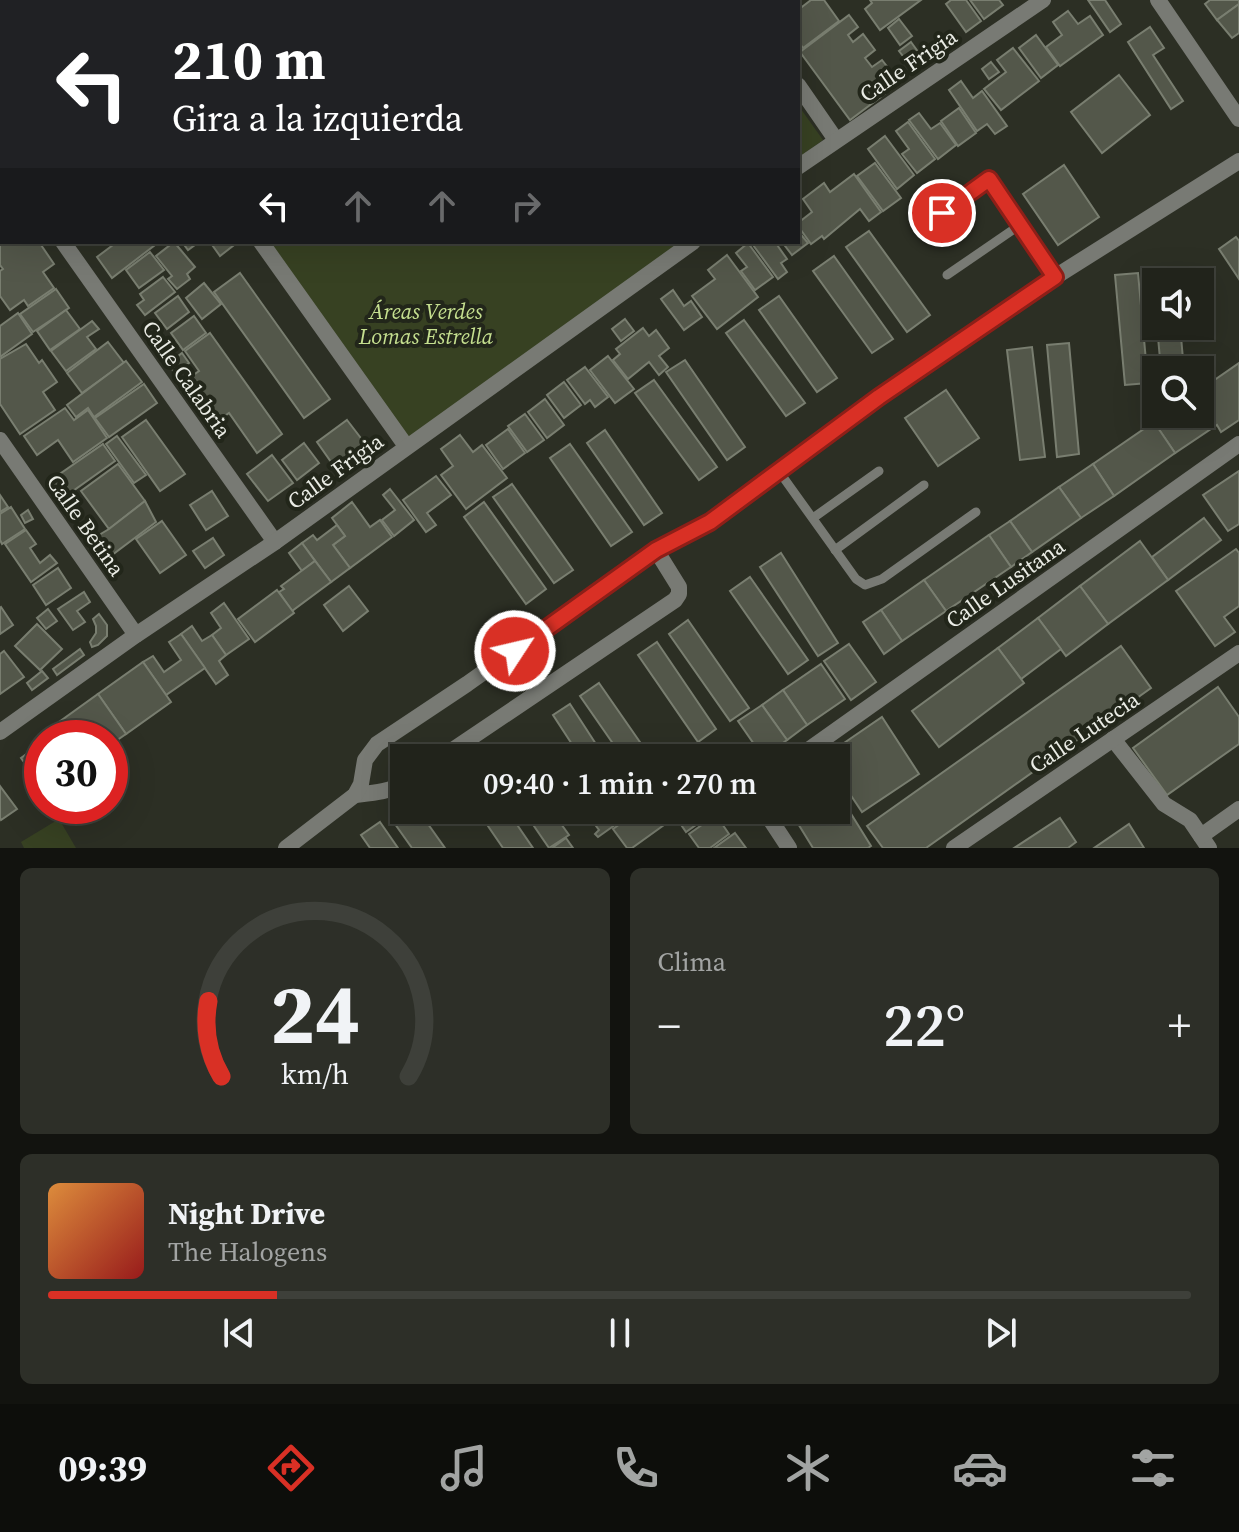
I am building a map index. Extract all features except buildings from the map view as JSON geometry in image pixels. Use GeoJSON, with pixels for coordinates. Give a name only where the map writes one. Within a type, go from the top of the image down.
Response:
{"type":"FeatureCollection","features":[{"type":"Feature","properties":{"kind":"street","name":"Calle Frigia"},"geometry":{"type":"LineString","coordinates":[[800,166],[1043,0]]}},
{"type":"Feature","properties":{"kind":"street"},"geometry":{"type":"LineString","coordinates":[[1158,0],[1239,119]]}},
{"type":"Feature","properties":{"kind":"street"},"geometry":{"type":"LineString","coordinates":[[800,88],[836,140]]}},
{"type":"Feature","properties":{"kind":"street"},"geometry":{"type":"LineString","coordinates":[[286,848],[355,795],[361,784],[365,760],[377,744],[656,550],[710,522],[879,397],[1055,277],[1239,161]]}},
{"type":"Feature","properties":{"kind":"street","name":"Calle Calabria"},"geometry":{"type":"LineString","coordinates":[[64,244],[275,542]]}},
{"type":"Feature","properties":{"kind":"street"},"geometry":{"type":"LineString","coordinates":[[262,244],[406,446]]}},
{"type":"Feature","properties":{"kind":"street","name":"Calle Frigia"},"geometry":{"type":"LineString","coordinates":[[1,729],[275,542],[690,244]]}},
{"type":"Feature","properties":{"kind":"street","name":"Calle Betina"},"geometry":{"type":"LineString","coordinates":[[0,440],[136,635]]}},
{"type":"Feature","properties":{"kind":"street","name":"Calle Lusitana"},"geometry":{"type":"LineString","coordinates":[[817,744],[1239,444]]}},
{"type":"Feature","properties":{"kind":"street"},"geometry":{"type":"LineString","coordinates":[[462,744],[675,600],[679,587],[656,550]]}},
{"type":"Feature","properties":{"kind":"street","name":"Calle Lutecia"},"geometry":{"type":"LineString","coordinates":[[954,848],[1239,653]]}},
{"type":"Feature","properties":{"kind":"street"},"geometry":{"type":"LineString","coordinates":[[1113,739],[1164,804],[1190,820],[1205,842],[1239,809]]}},
{"type":"Feature","properties":{"kind":"street"},"geometry":{"type":"LineString","coordinates":[[355,795],[390,790]]}},
{"type":"Feature","properties":{"kind":"street"},"geometry":{"type":"LineString","coordinates":[[773,824],[789,848]]}},
{"type":"Feature","properties":{"kind":"lane"},"geometry":{"type":"LineString","coordinates":[[918,230],[989,179],[1055,277]]}},
{"type":"Feature","properties":{"kind":"lane"},"geometry":{"type":"LineString","coordinates":[[947,275],[1020,225]]}},
{"type":"Feature","properties":{"kind":"lane"},"geometry":{"type":"LineString","coordinates":[[778,470],[856,579],[865,585],[882,579],[976,512]]}},
{"type":"Feature","properties":{"kind":"lane"},"geometry":{"type":"LineString","coordinates":[[813,518],[879,471]]}},
{"type":"Feature","properties":{"kind":"lane"},"geometry":{"type":"LineString","coordinates":[[835,550],[924,485]]}},
{"type":"Feature","properties":{"kind":"green space"},"geometry":{"type":"Polygon","coordinates":[[[800,108],[823,140],[800,157],[800,108]]]}},
{"type":"Feature","properties":{"kind":"green space","name":"Áreas Verdes Lomas Estrella"},"geometry":{"type":"Polygon","coordinates":[[[271,244],[678,244],[407,440],[271,244]]]}},
{"type":"Feature","properties":{"kind":"green space"},"geometry":{"type":"Polygon","coordinates":[[[51,824],[62,824],[76,848],[24,848],[21,842],[51,824]]]}},
{"type":"Feature","properties":{"kind":"route"},"geometry":{"type":"LineString","coordinates":[[515,651],[656,550],[710,522],[879,397],[1055,277],[989,179],[942,213]]}}]}
